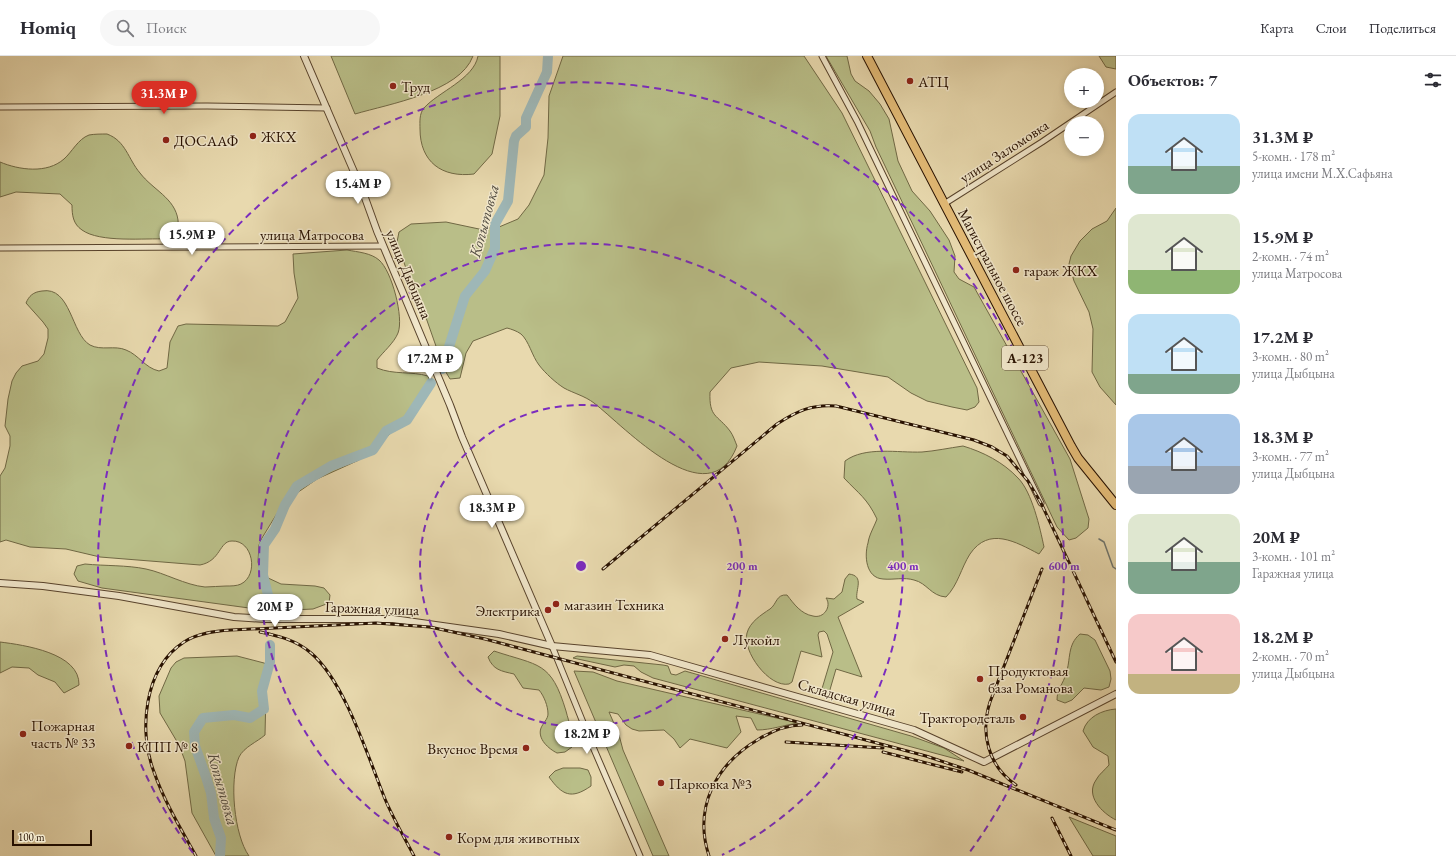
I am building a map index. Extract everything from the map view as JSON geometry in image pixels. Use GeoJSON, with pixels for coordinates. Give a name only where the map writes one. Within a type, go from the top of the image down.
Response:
{"type":"FeatureCollection","features":[{"type":"Feature","properties":{"kind":"main road","name":"Магистральное шоссе"},"geometry":{"type":"LineString","coordinates":[[867,56],[1071,446],[1078,458],[1116,505]]}},
{"type":"Feature","properties":{"kind":"street","name":"улица Дыбцына"},"geometry":{"type":"LineString","coordinates":[[304,56],[327,108],[462,436],[552,646],[593,748],[640,856]]}},
{"type":"Feature","properties":{"kind":"street"},"geometry":{"type":"LineString","coordinates":[[822,56],[857,121],[1041,503]]}},
{"type":"Feature","properties":{"kind":"street","name":"улица Заломовка"},"geometry":{"type":"LineString","coordinates":[[944,204],[1042,142],[1116,92]]}},
{"type":"Feature","properties":{"kind":"street"},"geometry":{"type":"LineString","coordinates":[[0,107],[207,106],[327,108]]}},
{"type":"Feature","properties":{"kind":"street","name":"улица Матросова"},"geometry":{"type":"LineString","coordinates":[[0,248],[383,246]]}},
{"type":"Feature","properties":{"kind":"street","name":"Гаражная улица"},"geometry":{"type":"LineString","coordinates":[[0,583],[43,586],[119,596],[249,618],[393,619],[415,621],[499,634],[552,646]]}},
{"type":"Feature","properties":{"kind":"street","name":"Складская улица"},"geometry":{"type":"LineString","coordinates":[[552,646],[650,654],[685,663],[914,730],[984,762],[1116,694]]}},
{"type":"Feature","properties":{"kind":"green space","name":"Труд"},"geometry":{"type":"Polygon","coordinates":[[[331,56],[473,56],[466,68],[454,79],[439,88],[404,101],[355,114],[331,56]]]}},
{"type":"Feature","properties":{"kind":"green space"},"geometry":{"type":"Polygon","coordinates":[[[478,56],[500,56],[500,116],[492,154],[474,174],[462,175],[443,170],[429,159],[424,151],[421,141],[420,121],[422,110],[430,102],[455,85],[470,72],[478,56]]]}},
{"type":"Feature","properties":{"kind":"green space"},"geometry":{"type":"Polygon","coordinates":[[[563,56],[804,56],[842,113],[977,388],[979,402],[975,407],[967,410],[927,401],[911,393],[888,377],[822,366],[759,362],[731,368],[710,392],[710,400],[712,411],[730,431],[737,446],[724,466],[707,473],[688,471],[667,461],[645,446],[587,398],[568,390],[554,381],[539,365],[524,337],[507,328],[473,341],[466,353],[460,378],[450,379],[444,369],[424,312],[412,286],[397,242],[399,232],[411,224],[446,222],[479,229],[499,227],[518,219],[529,205],[544,175],[548,138],[549,96],[563,56]]]}},
{"type":"Feature","properties":{"kind":"green space"},"geometry":{"type":"Polygon","coordinates":[[[826,56],[847,56],[851,74],[855,81],[869,91],[880,104],[889,119],[898,161],[912,191],[930,211],[949,240],[955,256],[954,272],[959,279],[974,287],[1070,459],[1089,519],[1088,528],[1076,538],[1069,540],[1057,527],[876,147],[870,131],[826,56]]]}},
{"type":"Feature","properties":{"kind":"green space"},"geometry":{"type":"Polygon","coordinates":[[[1099,56],[1116,56],[1116,69],[1106,67],[1099,56]]]}},
{"type":"Feature","properties":{"kind":"green space"},"geometry":{"type":"Polygon","coordinates":[[[107,134],[123,146],[136,168],[145,179],[173,206],[178,220],[178,226],[175,233],[167,239],[123,239],[100,237],[90,234],[79,228],[73,216],[72,205],[60,194],[16,192],[0,197],[0,162],[24,169],[41,169],[50,167],[64,159],[85,137],[89,135],[107,134]]]}},
{"type":"Feature","properties":{"kind":"green space"},"geometry":{"type":"Polygon","coordinates":[[[1116,208],[1116,405],[1100,387],[1092,372],[1093,329],[1089,312],[1074,281],[1069,264],[1071,256],[1080,241],[1092,229],[1107,221],[1116,208]]]}},
{"type":"Feature","properties":{"kind":"green space"},"geometry":{"type":"Polygon","coordinates":[[[347,250],[368,254],[379,260],[388,274],[396,295],[399,317],[398,333],[391,344],[377,360],[377,368],[390,372],[428,376],[431,384],[428,392],[387,437],[359,460],[317,479],[284,502],[262,538],[259,545],[258,562],[260,570],[266,577],[281,584],[324,588],[330,595],[329,603],[313,609],[271,611],[102,588],[78,581],[74,574],[77,566],[85,564],[124,566],[153,571],[198,586],[208,587],[238,585],[247,580],[252,566],[249,552],[245,546],[239,542],[232,541],[224,544],[212,560],[200,565],[100,557],[66,549],[30,547],[6,540],[0,542],[0,476],[5,468],[10,446],[10,436],[5,426],[12,381],[22,366],[38,361],[44,354],[48,338],[48,329],[26,303],[28,298],[36,292],[52,291],[65,303],[79,331],[90,345],[99,348],[117,348],[126,350],[131,352],[150,367],[159,371],[167,368],[170,342],[178,326],[186,324],[278,326],[285,322],[298,298],[293,254],[347,250]]]}},
{"type":"Feature","properties":{"kind":"green space"},"geometry":{"type":"Polygon","coordinates":[[[963,446],[992,458],[1012,472],[1023,484],[1038,521],[1044,547],[1039,554],[1012,541],[1003,539],[986,540],[977,545],[970,554],[954,587],[946,597],[936,594],[914,580],[877,578],[870,571],[866,554],[869,537],[877,519],[866,501],[844,478],[845,461],[862,453],[882,451],[922,452],[963,446]]]}},
{"type":"Feature","properties":{"kind":"green space"},"geometry":{"type":"Polygon","coordinates":[[[849,574],[857,577],[857,599],[864,602],[838,617],[862,677],[836,669],[829,693],[821,692],[833,652],[827,634],[824,631],[819,632],[818,635],[822,657],[801,651],[792,682],[789,684],[781,684],[773,680],[759,667],[749,649],[747,633],[753,622],[770,609],[783,595],[787,595],[798,608],[805,613],[813,616],[821,616],[826,611],[828,605],[826,598],[834,599],[842,592],[845,579],[849,574]]]}},
{"type":"Feature","properties":{"kind":"green space"},"geometry":{"type":"Polygon","coordinates":[[[1080,634],[1088,635],[1095,640],[1110,671],[1111,679],[1109,687],[1101,690],[1084,688],[1072,700],[1065,703],[1057,700],[1058,693],[1068,668],[1071,648],[1076,638],[1080,634]]]}},
{"type":"Feature","properties":{"kind":"green space"},"geometry":{"type":"Polygon","coordinates":[[[0,642],[36,648],[61,658],[70,665],[77,674],[79,685],[64,693],[55,682],[38,675],[29,668],[12,667],[0,673],[0,642]]]}},
{"type":"Feature","properties":{"kind":"green space"},"geometry":{"type":"Polygon","coordinates":[[[494,651],[533,663],[548,674],[555,683],[566,711],[572,733],[572,747],[565,752],[557,753],[544,743],[540,732],[547,718],[548,711],[543,695],[539,690],[523,688],[514,674],[501,671],[492,665],[488,657],[494,651]]]}},
{"type":"Feature","properties":{"kind":"green space"},"geometry":{"type":"Polygon","coordinates":[[[237,656],[264,663],[271,667],[266,691],[265,735],[241,753],[234,779],[237,822],[244,847],[249,856],[216,856],[192,813],[185,761],[179,745],[160,713],[159,696],[171,668],[176,662],[184,658],[237,656]]]}},
{"type":"Feature","properties":{"kind":"green space"},"geometry":{"type":"Polygon","coordinates":[[[577,656],[668,666],[671,674],[676,675],[685,671],[911,736],[944,748],[964,761],[653,678],[641,672],[634,666],[624,665],[615,667],[573,658],[577,656]]]}},
{"type":"Feature","properties":{"kind":"green space"},"geometry":{"type":"Polygon","coordinates":[[[574,671],[593,672],[617,681],[798,723],[757,730],[751,718],[736,716],[741,732],[727,748],[690,739],[680,748],[674,739],[664,730],[639,731],[632,729],[626,725],[618,714],[609,712],[619,735],[623,750],[669,856],[653,856],[574,671]]]}},
{"type":"Feature","properties":{"kind":"green space"},"geometry":{"type":"Polygon","coordinates":[[[1116,709],[1116,820],[1105,813],[1094,798],[1093,792],[1093,786],[1097,778],[1109,765],[1108,756],[1093,747],[1083,731],[1088,722],[1096,715],[1116,709]]]}},
{"type":"Feature","properties":{"kind":"green space"},"geometry":{"type":"Polygon","coordinates":[[[563,768],[580,768],[588,770],[591,777],[591,786],[578,793],[567,794],[558,788],[549,777],[555,771],[563,768]]]}},
{"type":"Feature","properties":{"kind":"green space"},"geometry":{"type":"Polygon","coordinates":[[[1069,817],[1116,836],[1116,856],[1093,856],[1069,817]]]}},
{"type":"Feature","properties":{"kind":"waterway","name":"Копытовка"},"geometry":{"type":"LineString","coordinates":[[442,369],[465,296],[485,271],[495,248],[495,224],[508,201],[514,141],[516,136],[526,127],[526,118],[547,72],[548,56]]}},
{"type":"Feature","properties":{"kind":"waterway","name":"Копытовка"},"geometry":{"type":"LineString","coordinates":[[273,615],[263,575],[264,545],[275,529],[285,505],[297,486],[331,466],[373,450],[386,431],[407,420],[431,383]]}},
{"type":"Feature","properties":{"kind":"waterway"},"geometry":{"type":"LineString","coordinates":[[1099,539],[1104,542],[1113,567],[1116,569]]}},
{"type":"Feature","properties":{"kind":"waterway","name":"Копытовка"},"geometry":{"type":"LineString","coordinates":[[220,856],[221,838],[214,818],[211,793],[195,746],[194,732],[203,718],[234,715],[250,718],[264,709],[262,691],[270,662],[270,645]]}},
{"type":"Feature","properties":{"kind":"railway"},"geometry":{"type":"LineString","coordinates":[[603,569],[777,424],[791,415],[805,409],[819,406],[836,406],[974,440],[992,447],[1007,456],[1028,481],[1041,503],[1116,662]]}},
{"type":"Feature","properties":{"kind":"railway"},"geometry":{"type":"LineString","coordinates":[[1016,785],[1006,777],[993,759],[986,737],[987,714],[990,702],[1042,569]]}},
{"type":"Feature","properties":{"kind":"railway"},"geometry":{"type":"LineString","coordinates":[[196,856],[173,815],[158,783],[149,756],[146,738],[148,701],[160,668],[171,653],[189,639],[213,632],[376,623],[430,627],[485,639],[926,756],[968,770],[1116,830]]}},
{"type":"Feature","properties":{"kind":"railway"},"geometry":{"type":"LineString","coordinates":[[260,632],[287,639],[299,645],[311,653],[335,682],[363,742],[388,806],[414,856]]}},
{"type":"Feature","properties":{"kind":"railway"},"geometry":{"type":"LineString","coordinates":[[709,856],[705,838],[704,821],[706,804],[712,788],[720,774],[744,749],[769,733],[791,726],[802,725]]}},
{"type":"Feature","properties":{"kind":"railway"},"geometry":{"type":"LineString","coordinates":[[786,742],[883,748]]}},
{"type":"Feature","properties":{"kind":"railway"},"geometry":{"type":"LineString","coordinates":[[883,752],[962,772]]}},
{"type":"Feature","properties":{"kind":"railway"},"geometry":{"type":"LineString","coordinates":[[1052,818],[1071,856]]}},
{"type":"Feature","properties":{"kind":"place","name":"АТЦ"},"geometry":{"type":"Point","coordinates":[910,81]}},
{"type":"Feature","properties":{"kind":"place","name":"Труд"},"geometry":{"type":"Point","coordinates":[393,86]}},
{"type":"Feature","properties":{"kind":"place","name":"ЖКХ"},"geometry":{"type":"Point","coordinates":[253,136]}},
{"type":"Feature","properties":{"kind":"place","name":"ДОСААФ"},"geometry":{"type":"Point","coordinates":[166,140]}},
{"type":"Feature","properties":{"kind":"place","name":"гараж ЖКХ"},"geometry":{"type":"Point","coordinates":[1016,270]}},
{"type":"Feature","properties":{"kind":"place","name":"магазин Техника"},"geometry":{"type":"Point","coordinates":[556,604]}},
{"type":"Feature","properties":{"kind":"place","name":"Электрика"},"geometry":{"type":"Point","coordinates":[548,610]}},
{"type":"Feature","properties":{"kind":"place","name":"Лукойл"},"geometry":{"type":"Point","coordinates":[725,639]}},
{"type":"Feature","properties":{"kind":"place","name":"Продуктовая база Романова"},"geometry":{"type":"Point","coordinates":[980,679]}},
{"type":"Feature","properties":{"kind":"place","name":"Трактородеталь"},"geometry":{"type":"Point","coordinates":[1023,717]}},
{"type":"Feature","properties":{"kind":"place","name":"Пожарная часть № 33"},"geometry":{"type":"Point","coordinates":[23,734]}},
{"type":"Feature","properties":{"kind":"place","name":"КПП № 8"},"geometry":{"type":"Point","coordinates":[129,746]}},
{"type":"Feature","properties":{"kind":"place","name":"Вкусное Время"},"geometry":{"type":"Point","coordinates":[526,748]}},
{"type":"Feature","properties":{"kind":"place","name":"Парковка №3"},"geometry":{"type":"Point","coordinates":[661,783]}},
{"type":"Feature","properties":{"kind":"place","name":"Корм для животных"},"geometry":{"type":"Point","coordinates":[449,837]}}]}
